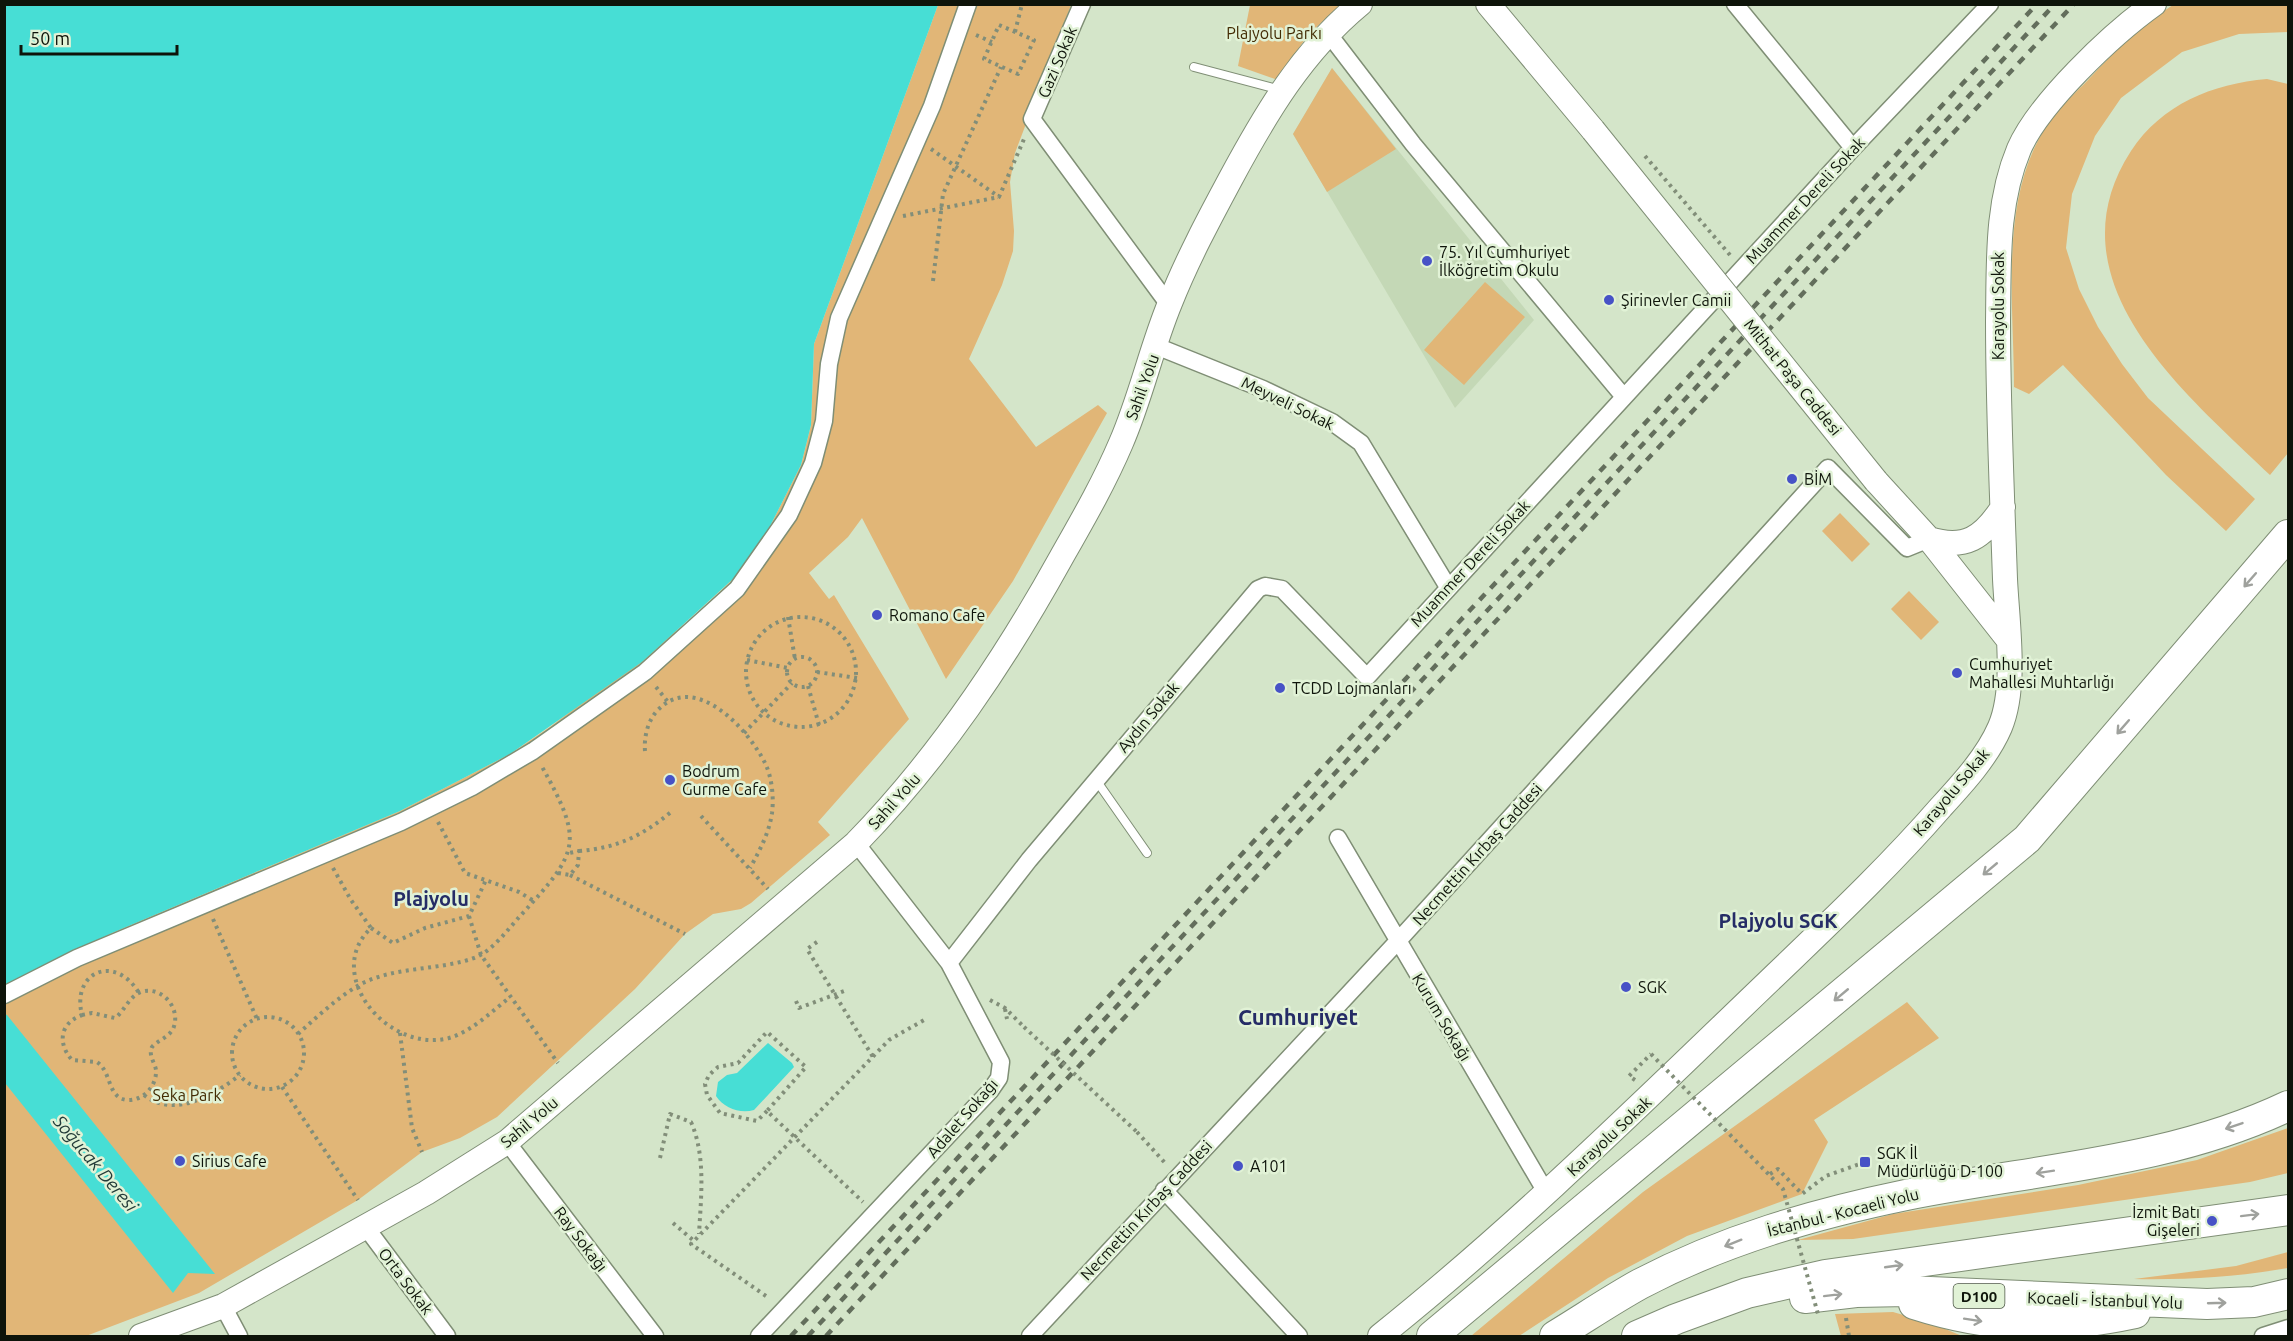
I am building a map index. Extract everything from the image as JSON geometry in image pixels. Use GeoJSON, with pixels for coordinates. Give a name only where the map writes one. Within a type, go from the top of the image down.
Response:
{"type":"FeatureCollection","features":[{"type":"Feature","properties":{"kind":"highway"},"geometry":{"type":"LineString","coordinates":[[1432,1336],[2027,838],[2289,535]]}},
{"type":"Feature","properties":{"kind":"highway","name":"İstanbul - Kocaeli Yolu"},"geometry":{"type":"LineString","coordinates":[[1555,1336],[1641,1284],[1753,1235],[1806,1218],[1906,1195],[2152,1152],[2289,1106]]}},
{"type":"Feature","properties":{"kind":"highway"},"geometry":{"type":"LineString","coordinates":[[1637,1336],[1747,1293],[1825,1275],[2289,1210]]}},
{"type":"Feature","properties":{"kind":"highway","name":"Kocaeli - İstanbul Yolu"},"geometry":{"type":"LineString","coordinates":[[1676,1336],[1749,1309],[1806,1298],[1877,1292],[2179,1303],[2254,1302],[2289,1294]]}},
{"type":"Feature","properties":{"kind":"main road","name":"Sahil Yolu"},"geometry":{"type":"LineString","coordinates":[[141,1336],[223,1306],[426,1193],[507,1142],[856,843],[896,802],[925,766],[1007,651],[1080,524],[1120,445],[1169,305],[1208,220],[1282,90],[1328,33],[1360,4]]}},
{"type":"Feature","properties":{"kind":"main road","name":"Karayolu Sokak"},"geometry":{"type":"LineString","coordinates":[[1380,1336],[1460,1272],[1547,1194],[1858,896],[1954,792],[1989,749],[2005,712],[2007,638],[1998,384],[2001,214],[2012,168],[2027,135],[2057,96],[2120,32],[2154,4]]}},
{"type":"Feature","properties":{"kind":"main road","name":"Mithat Paşa Caddesi"},"geometry":{"type":"LineString","coordinates":[[1490,5],[1876,481],[1929,539],[2007,638]]}},
{"type":"Feature","properties":{"kind":"main road"},"geometry":{"type":"LineString","coordinates":[[1929,539],[1950,544],[1963,543],[1984,531],[2002,507]]}},
{"type":"Feature","properties":{"kind":"main road"},"geometry":{"type":"LineString","coordinates":[[1953,570],[1965,580],[1980,584],[1994,576],[2003,567],[1984,552],[1963,543]]}},
{"type":"Feature","properties":{"kind":"street"},"geometry":{"type":"LineString","coordinates":[[4,995],[77,958],[206,902],[327,854],[431,807],[533,751],[645,672],[737,589],[770,546],[789,515],[813,463],[824,421],[829,364],[839,318],[917,140],[960,33],[968,4]]}},
{"type":"Feature","properties":{"kind":"street","name":"Gazi Sokak"},"geometry":{"type":"LineString","coordinates":[[1032,119],[1082,4]]}},
{"type":"Feature","properties":{"kind":"street"},"geometry":{"type":"LineString","coordinates":[[1735,4],[1853,148]]}},
{"type":"Feature","properties":{"kind":"street","name":"Muammer Dereli Sokak"},"geometry":{"type":"LineString","coordinates":[[1367,677],[1853,148],[1989,4]]}},
{"type":"Feature","properties":{"kind":"street"},"geometry":{"type":"LineString","coordinates":[[1328,33],[1413,144],[1624,397]]}},
{"type":"Feature","properties":{"kind":"street"},"geometry":{"type":"LineString","coordinates":[[1032,119],[1169,305]]}},
{"type":"Feature","properties":{"kind":"street","name":"Meyveli Sokak"},"geometry":{"type":"LineString","coordinates":[[1156,346],[1273,393],[1332,422],[1362,443],[1448,587]]}},
{"type":"Feature","properties":{"kind":"street","name":"Necmettin Kırbaş Caddesi"},"geometry":{"type":"LineString","coordinates":[[1030,1336],[1397,942],[1828,468],[1907,548],[1929,539]]}},
{"type":"Feature","properties":{"kind":"street","name":"Aydın Sokak"},"geometry":{"type":"LineString","coordinates":[[949,963],[1029,860],[1096,780],[1245,603],[1265,586],[1282,589],[1367,677]]}},
{"type":"Feature","properties":{"kind":"street","name":"Kurum Sokağı"},"geometry":{"type":"LineString","coordinates":[[1338,838],[1547,1194]]}},
{"type":"Feature","properties":{"kind":"street","name":"Adalet Sokağı"},"geometry":{"type":"LineString","coordinates":[[759,1336],[999,1078],[1001,1062],[949,963],[856,843]]}},
{"type":"Feature","properties":{"kind":"street","name":"Ray Sokağı"},"geometry":{"type":"LineString","coordinates":[[507,1142],[655,1336]]}},
{"type":"Feature","properties":{"kind":"street"},"geometry":{"type":"LineString","coordinates":[[1164,1190],[1299,1336]]}},
{"type":"Feature","properties":{"kind":"street","name":"Orta Sokak"},"geometry":{"type":"LineString","coordinates":[[365,1226],[447,1336]]}},
{"type":"Feature","properties":{"kind":"street"},"geometry":{"type":"LineString","coordinates":[[223,1306],[239,1336]]}},
{"type":"Feature","properties":{"kind":"street"},"geometry":{"type":"LineString","coordinates":[[2263,1336],[2289,1328]]}},
{"type":"Feature","properties":{"kind":"lane"},"geometry":{"type":"LineString","coordinates":[[1194,67],[1282,90]]}},
{"type":"Feature","properties":{"kind":"lane"},"geometry":{"type":"LineString","coordinates":[[1096,780],[1147,853]]}},
{"type":"Feature","properties":{"kind":"path"},"geometry":{"type":"LineString","coordinates":[[1015,32],[1022,4]]}},
{"type":"Feature","properties":{"kind":"path"},"geometry":{"type":"LineString","coordinates":[[999,25],[1034,40],[1018,74],[1001,67],[984,59],[999,25]]}},
{"type":"Feature","properties":{"kind":"path"},"geometry":{"type":"LineString","coordinates":[[933,281],[940,208],[955,166],[1001,67]]}},
{"type":"Feature","properties":{"kind":"path"},"geometry":{"type":"LineString","coordinates":[[999,197],[1032,119]]}},
{"type":"Feature","properties":{"kind":"path"},"geometry":{"type":"LineString","coordinates":[[917,140],[999,197]]}},
{"type":"Feature","properties":{"kind":"path"},"geometry":{"type":"LineString","coordinates":[[882,220],[999,197]]}},
{"type":"Feature","properties":{"kind":"path"},"geometry":{"type":"LineString","coordinates":[[788,617],[795,659],[788,668],[788,678],[799,686],[808,686],[815,679],[817,672],[815,664],[807,658],[795,659]]}},
{"type":"Feature","properties":{"kind":"path"},"geometry":{"type":"LineString","coordinates":[[788,617],[814,618],[834,630],[851,652],[857,678],[848,702],[836,716],[819,724],[801,727],[783,724],[755,704],[747,687],[747,660],[758,637],[771,624],[788,617]]}},
{"type":"Feature","properties":{"kind":"path"},"geometry":{"type":"LineString","coordinates":[[747,660],[788,668]]}},
{"type":"Feature","properties":{"kind":"path"},"geometry":{"type":"LineString","coordinates":[[817,672],[857,678]]}},
{"type":"Feature","properties":{"kind":"path"},"geometry":{"type":"LineString","coordinates":[[744,733],[792,683]]}},
{"type":"Feature","properties":{"kind":"path"},"geometry":{"type":"LineString","coordinates":[[808,686],[819,724]]}},
{"type":"Feature","properties":{"kind":"path"},"geometry":{"type":"LineString","coordinates":[[645,751],[646,733],[653,716],[668,702],[677,699],[701,699],[712,704],[744,733],[767,766],[773,801],[766,836],[750,868]]}},
{"type":"Feature","properties":{"kind":"path"},"geometry":{"type":"LineString","coordinates":[[298,1034],[321,1012],[359,985],[386,976],[439,967],[481,955],[534,901],[557,873],[569,853],[569,828],[564,810],[533,751]]}},
{"type":"Feature","properties":{"kind":"path"},"geometry":{"type":"LineString","coordinates":[[431,807],[461,869],[534,901]]}},
{"type":"Feature","properties":{"kind":"path"},"geometry":{"type":"LineString","coordinates":[[569,853],[609,847],[638,837],[671,812]]}},
{"type":"Feature","properties":{"kind":"path"},"geometry":{"type":"LineString","coordinates":[[701,816],[768,890]]}},
{"type":"Feature","properties":{"kind":"path"},"geometry":{"type":"LineString","coordinates":[[570,875],[578,865],[579,851]]}},
{"type":"Feature","properties":{"kind":"path"},"geometry":{"type":"LineString","coordinates":[[327,854],[346,892],[371,928],[393,943],[425,928],[469,916]]}},
{"type":"Feature","properties":{"kind":"path"},"geometry":{"type":"LineString","coordinates":[[557,873],[570,875],[685,934]]}},
{"type":"Feature","properties":{"kind":"path"},"geometry":{"type":"LineString","coordinates":[[486,880],[469,916],[481,955],[509,998],[558,1063]]}},
{"type":"Feature","properties":{"kind":"path"},"geometry":{"type":"LineString","coordinates":[[206,902],[257,1019]]}},
{"type":"Feature","properties":{"kind":"path"},"geometry":{"type":"LineString","coordinates":[[371,928],[360,939],[356,950],[355,963],[359,985],[372,1014],[400,1033],[422,1040],[450,1038],[478,1022],[509,998]]}},
{"type":"Feature","properties":{"kind":"path"},"geometry":{"type":"LineString","coordinates":[[817,942],[807,949],[873,1057]]}},
{"type":"Feature","properties":{"kind":"path"},"geometry":{"type":"LineString","coordinates":[[82,1015],[79,1004],[81,989],[85,982],[103,972],[120,972],[127,976],[140,993]]}},
{"type":"Feature","properties":{"kind":"path"},"geometry":{"type":"LineString","coordinates":[[796,1001],[800,1008],[847,990]]}},
{"type":"Feature","properties":{"kind":"path"},"geometry":{"type":"LineString","coordinates":[[147,991],[162,995],[174,1008],[175,1019],[167,1036],[152,1048],[151,1054],[156,1069],[151,1089],[134,1100],[118,1096],[101,1064],[90,1061],[78,1062],[68,1055],[62,1042],[63,1030],[73,1018],[92,1013],[115,1018],[127,1002],[140,993],[147,991]]}},
{"type":"Feature","properties":{"kind":"path"},"geometry":{"type":"LineString","coordinates":[[1006,1019],[1005,1008],[1137,1132],[1161,1159]]}},
{"type":"Feature","properties":{"kind":"path"},"geometry":{"type":"LineString","coordinates":[[257,1019],[280,1019],[298,1034],[304,1056],[301,1067],[295,1077],[282,1087],[263,1089],[251,1085],[240,1076],[232,1056],[238,1033],[257,1019]]}},
{"type":"Feature","properties":{"kind":"path"},"geometry":{"type":"LineString","coordinates":[[766,1296],[691,1244],[890,1040],[924,1020]]}},
{"type":"Feature","properties":{"kind":"path"},"geometry":{"type":"LineString","coordinates":[[767,1032],[806,1067],[767,1111],[757,1121],[720,1113],[707,1095],[705,1084],[709,1075],[718,1068],[738,1063],[767,1032]]}},
{"type":"Feature","properties":{"kind":"path"},"geometry":{"type":"LineString","coordinates":[[400,1033],[412,1128],[422,1152]]}},
{"type":"Feature","properties":{"kind":"path"},"geometry":{"type":"LineString","coordinates":[[1644,1073],[1636,1081],[1629,1076],[1651,1054],[1770,1174],[1788,1200],[1818,1314]]}},
{"type":"Feature","properties":{"kind":"path"},"geometry":{"type":"LineString","coordinates":[[144,1095],[152,1102],[177,1105],[207,1097],[240,1076]]}},
{"type":"Feature","properties":{"kind":"path"},"geometry":{"type":"LineString","coordinates":[[282,1087],[358,1200]]}},
{"type":"Feature","properties":{"kind":"path"},"geometry":{"type":"LineString","coordinates":[[767,1111],[866,1205]]}},
{"type":"Feature","properties":{"kind":"path"},"geometry":{"type":"LineString","coordinates":[[660,1158],[670,1114],[691,1122],[698,1138],[702,1187],[699,1236]]}},
{"type":"Feature","properties":{"kind":"path"},"geometry":{"type":"LineString","coordinates":[[1770,1174],[1778,1169],[1802,1194],[1826,1176],[1865,1162]]}},
{"type":"Feature","properties":{"kind":"path"},"geometry":{"type":"LineString","coordinates":[[673,1223],[694,1241]]}},
{"type":"Feature","properties":{"kind":"path"},"geometry":{"type":"LineString","coordinates":[[1844,1308],[1849,1336]]}},
{"type":"Feature","properties":{"kind":"shaded area","name":"75. Yıl Cumhuriyet İlköğretim Okulu"},"geometry":{"type":"Polygon","coordinates":[[[1332,68],[1534,320],[1455,408],[1293,134],[1332,68]]]}},
{"type":"Feature","properties":{"kind":"green space","name":"Seka Park"},"geometry":{"type":"Polygon","coordinates":[[[938,5],[1071,5],[1015,153],[1010,182],[1014,231],[1013,251],[1002,285],[969,359],[1036,447],[1098,405],[1107,413],[1013,581],[946,679],[862,518],[848,537],[809,573],[829,599],[834,595],[909,719],[818,822],[830,835],[751,903],[741,909],[713,914],[685,934],[635,989],[497,1117],[460,1138],[422,1152],[358,1200],[199,1293],[86,1336],[5,1336],[4,986],[112,933],[400,811],[510,754],[550,727],[685,624],[745,568],[763,540],[801,465],[811,425],[814,344],[938,5]]]}},
{"type":"Feature","properties":{"kind":"green space","name":"Plajyolu Parkı"},"geometry":{"type":"Polygon","coordinates":[[[1250,5],[1340,5],[1307,36],[1278,80],[1238,66],[1250,5]]]}},
{"type":"Feature","properties":{"kind":"green space"},"geometry":{"type":"Polygon","coordinates":[[[2173,5],[2288,5],[2288,32],[2239,34],[2182,52],[2121,98],[2095,136],[2072,194],[2066,248],[2079,289],[2098,327],[2122,364],[2148,398],[2255,499],[2226,531],[2166,475],[2063,365],[2029,394],[2014,387],[2012,249],[2022,181],[2034,150],[2050,121],[2068,100],[2128,40],[2173,5]]]}},
{"type":"Feature","properties":{"kind":"green space"},"geometry":{"type":"Polygon","coordinates":[[[1332,68],[1396,149],[1327,192],[1293,134],[1332,68]]]}},
{"type":"Feature","properties":{"kind":"green space"},"geometry":{"type":"Polygon","coordinates":[[[2267,79],[2288,84],[2288,453],[2270,475],[2201,408],[2167,371],[2137,331],[2116,289],[2105,245],[2109,199],[2131,151],[2143,135],[2173,109],[2190,99],[2227,86],[2267,79]]]}},
{"type":"Feature","properties":{"kind":"green space"},"geometry":{"type":"Polygon","coordinates":[[[1485,282],[1525,317],[1464,385],[1424,350],[1485,282]]]}},
{"type":"Feature","properties":{"kind":"green space"},"geometry":{"type":"Polygon","coordinates":[[[1840,513],[1870,544],[1852,562],[1822,531],[1840,513]]]}},
{"type":"Feature","properties":{"kind":"green space"},"geometry":{"type":"Polygon","coordinates":[[[1909,591],[1939,622],[1921,640],[1891,609],[1909,591]]]}},
{"type":"Feature","properties":{"kind":"green space"},"geometry":{"type":"Polygon","coordinates":[[[1907,1002],[1939,1038],[1814,1120],[1828,1142],[1802,1194],[1687,1236],[1608,1278],[1519,1336],[1471,1336],[1643,1192],[1907,1002]]]}},
{"type":"Feature","properties":{"kind":"green space"},"geometry":{"type":"Polygon","coordinates":[[[2288,1128],[2288,1173],[2250,1182],[1853,1239],[1798,1240],[1893,1214],[2078,1185],[2197,1160],[2288,1128]]]}},
{"type":"Feature","properties":{"kind":"green space"},"geometry":{"type":"Polygon","coordinates":[[[2288,1252],[2288,1268],[2211,1277],[2134,1279],[2236,1266],[2288,1252]]]}},
{"type":"Feature","properties":{"kind":"green space"},"geometry":{"type":"Polygon","coordinates":[[[1893,1312],[1931,1323],[1962,1336],[1841,1336],[1835,1314],[1893,1312]]]}},
{"type":"Feature","properties":{"kind":"water"},"geometry":{"type":"Polygon","coordinates":[[[5,5],[938,5],[814,344],[811,425],[801,465],[763,540],[745,568],[642,662],[510,754],[400,811],[112,933],[5,986],[5,5]]]}},
{"type":"Feature","properties":{"kind":"water","name":"Soğucak Deresi"},"geometry":{"type":"Polygon","coordinates":[[[5,1014],[215,1274],[188,1273],[173,1293],[5,1083],[5,1014]]]}},
{"type":"Feature","properties":{"kind":"water"},"geometry":{"type":"Polygon","coordinates":[[[768,1043],[794,1067],[754,1110],[738,1110],[723,1104],[716,1096],[718,1082],[727,1075],[737,1073],[768,1043]]]}},
{"type":"Feature","properties":{"kind":"railway"},"geometry":{"type":"LineString","coordinates":[[791,1336],[2037,4]]}},
{"type":"Feature","properties":{"kind":"railway"},"geometry":{"type":"LineString","coordinates":[[808,1336],[2055,4]]}},
{"type":"Feature","properties":{"kind":"railway"},"geometry":{"type":"LineString","coordinates":[[826,1336],[2074,4]]}},
{"type":"Feature","properties":{"kind":"place","name":"75. Yıl Cumhuriyet İlköğretim Okulu"},"geometry":{"type":"Point","coordinates":[1427,261]}},
{"type":"Feature","properties":{"kind":"place","name":"Şirinevler Camii"},"geometry":{"type":"Point","coordinates":[1609,300]}},
{"type":"Feature","properties":{"kind":"place","name":"BİM"},"geometry":{"type":"Point","coordinates":[1792,479]}},
{"type":"Feature","properties":{"kind":"place","name":"Romano Cafe"},"geometry":{"type":"Point","coordinates":[877,615]}},
{"type":"Feature","properties":{"kind":"place","name":"Cumhuriyet Mahallesi Muhtarlığı"},"geometry":{"type":"Point","coordinates":[1957,673]}},
{"type":"Feature","properties":{"kind":"place","name":"TCDD Lojmanları"},"geometry":{"type":"Point","coordinates":[1280,688]}},
{"type":"Feature","properties":{"kind":"place","name":"Bodrum Gurme Cafe"},"geometry":{"type":"Point","coordinates":[670,780]}},
{"type":"Feature","properties":{"kind":"place","name":"SGK"},"geometry":{"type":"Point","coordinates":[1626,987]}},
{"type":"Feature","properties":{"kind":"place","name":"Sirius Cafe"},"geometry":{"type":"Point","coordinates":[180,1161]}},
{"type":"Feature","properties":{"kind":"place","name":"SGK İl Müdürlüğü D-100"},"geometry":{"type":"Point","coordinates":[1865,1162]}},
{"type":"Feature","properties":{"kind":"place","name":"A101"},"geometry":{"type":"Point","coordinates":[1238,1166]}},
{"type":"Feature","properties":{"kind":"place","name":"İzmit Batı Gişeleri"},"geometry":{"type":"Point","coordinates":[2212,1221]}},
{"type":"Feature","properties":{"kind":"district","name":"Plajyolu"},"geometry":{"type":"Point","coordinates":[431,898]}},
{"type":"Feature","properties":{"kind":"district","name":"Plajyolu SGK"},"geometry":{"type":"Point","coordinates":[1778,920]}},
{"type":"Feature","properties":{"kind":"district","name":"Cumhuriyet"},"geometry":{"type":"Point","coordinates":[1298,1016]}}]}
